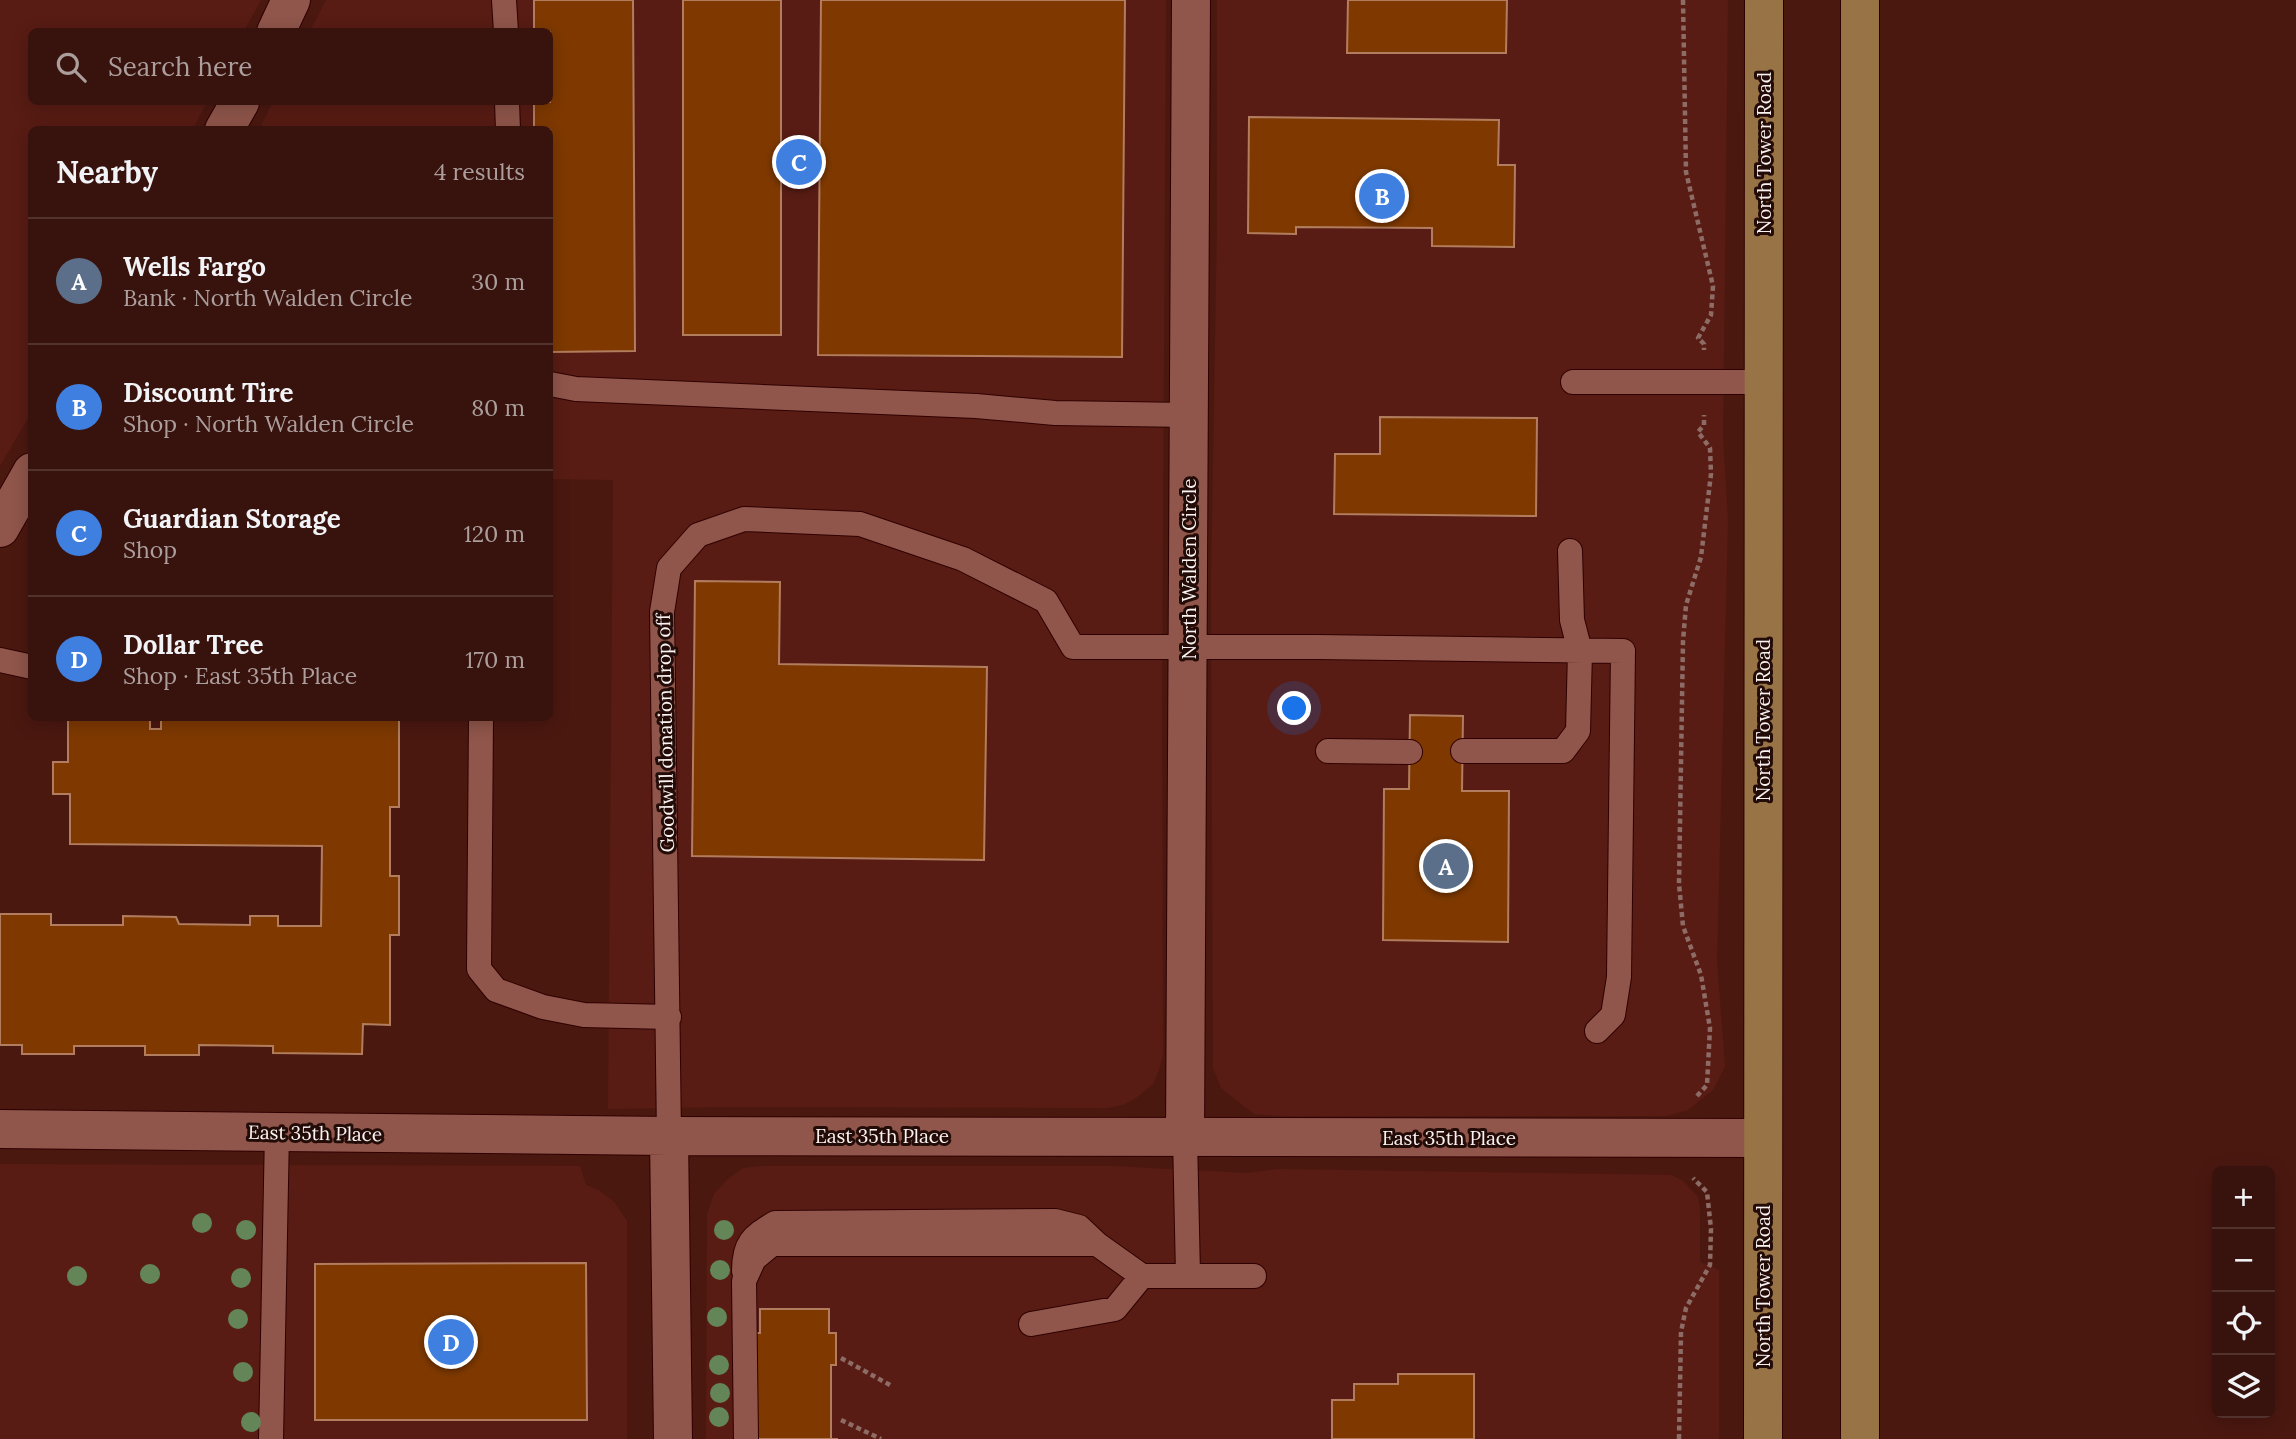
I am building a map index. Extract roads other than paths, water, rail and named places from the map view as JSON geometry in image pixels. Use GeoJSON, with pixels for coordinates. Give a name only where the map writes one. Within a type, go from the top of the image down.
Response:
{"type":"FeatureCollection","features":[{"type":"Feature","properties":{"kind":"main road","name":"North Tower Road"},"geometry":{"type":"LineString","coordinates":[[1763,1439],[1764,0]]}},
{"type":"Feature","properties":{"kind":"main road"},"geometry":{"type":"LineString","coordinates":[[1860,0],[1860,1439]]}},
{"type":"Feature","properties":{"kind":"street"},"geometry":{"type":"LineString","coordinates":[[278,28],[290,0]]}},
{"type":"Feature","properties":{"kind":"street","name":"North Walden Circle"},"geometry":{"type":"LineString","coordinates":[[1185,1137],[1191,0]]}},
{"type":"Feature","properties":{"kind":"street"},"geometry":{"type":"LineString","coordinates":[[226,126],[238,105]]}},
{"type":"Feature","properties":{"kind":"street"},"geometry":{"type":"LineString","coordinates":[[0,528],[28,479]]}},
{"type":"Feature","properties":{"kind":"street","name":"East 35th Place"},"geometry":{"type":"LineString","coordinates":[[0,1129],[669,1136],[1763,1138]]}},
{"type":"Feature","properties":{"kind":"street"},"geometry":{"type":"LineString","coordinates":[[669,1136],[673,1439]]}},
{"type":"Feature","properties":{"kind":"lane"},"geometry":{"type":"LineString","coordinates":[[504,0],[506,28]]}},
{"type":"Feature","properties":{"kind":"lane"},"geometry":{"type":"LineString","coordinates":[[507,105],[508,126]]}},
{"type":"Feature","properties":{"kind":"lane"},"geometry":{"type":"LineString","coordinates":[[1573,382],[1764,382]]}},
{"type":"Feature","properties":{"kind":"lane"},"geometry":{"type":"LineString","coordinates":[[553,385],[576,389],[962,406],[1055,413],[1189,415]]}},
{"type":"Feature","properties":{"kind":"lane","name":"Goodwill donation drop off"},"geometry":{"type":"LineString","coordinates":[[669,1136],[662,612],[668,568],[698,535],[744,519],[860,524],[963,559],[1046,601],[1073,647],[1188,647]]}},
{"type":"Feature","properties":{"kind":"lane"},"geometry":{"type":"LineString","coordinates":[[1463,751],[1563,751],[1578,732],[1580,651],[1572,620],[1570,551]]}},
{"type":"Feature","properties":{"kind":"lane"},"geometry":{"type":"LineString","coordinates":[[1188,647],[1623,651],[1619,977],[1613,1015],[1597,1031]]}},
{"type":"Feature","properties":{"kind":"lane"},"geometry":{"type":"LineString","coordinates":[[0,660],[28,666]]}},
{"type":"Feature","properties":{"kind":"lane"},"geometry":{"type":"LineString","coordinates":[[481,721],[479,969],[496,990],[543,1007],[584,1015],[669,1017]]}},
{"type":"Feature","properties":{"kind":"lane"},"geometry":{"type":"LineString","coordinates":[[1328,751],[1410,752]]}},
{"type":"Feature","properties":{"kind":"lane"},"geometry":{"type":"LineString","coordinates":[[271,1439],[277,1132]]}},
{"type":"Feature","properties":{"kind":"lane"},"geometry":{"type":"LineString","coordinates":[[1185,1137],[1188,1275]]}},
{"type":"Feature","properties":{"kind":"lane"},"geometry":{"type":"LineString","coordinates":[[746,1439],[744,1280],[754,1259],[772,1244],[1097,1244],[1142,1276],[1254,1276]]}},
{"type":"Feature","properties":{"kind":"lane"},"geometry":{"type":"LineString","coordinates":[[1031,1324],[1115,1309],[1142,1276]]}},
{"type":"Feature","properties":{"kind":"place","name":"Guardian Storage"},"geometry":{"type":"Point","coordinates":[799,162]}},
{"type":"Feature","properties":{"kind":"place","name":"Discount Tire"},"geometry":{"type":"Point","coordinates":[1382,196]}},
{"type":"Feature","properties":{"kind":"place","name":"Wells Fargo"},"geometry":{"type":"Point","coordinates":[1446,866]}},
{"type":"Feature","properties":{"kind":"place","name":"Dollar Tree"},"geometry":{"type":"Point","coordinates":[451,1342]}}]}
